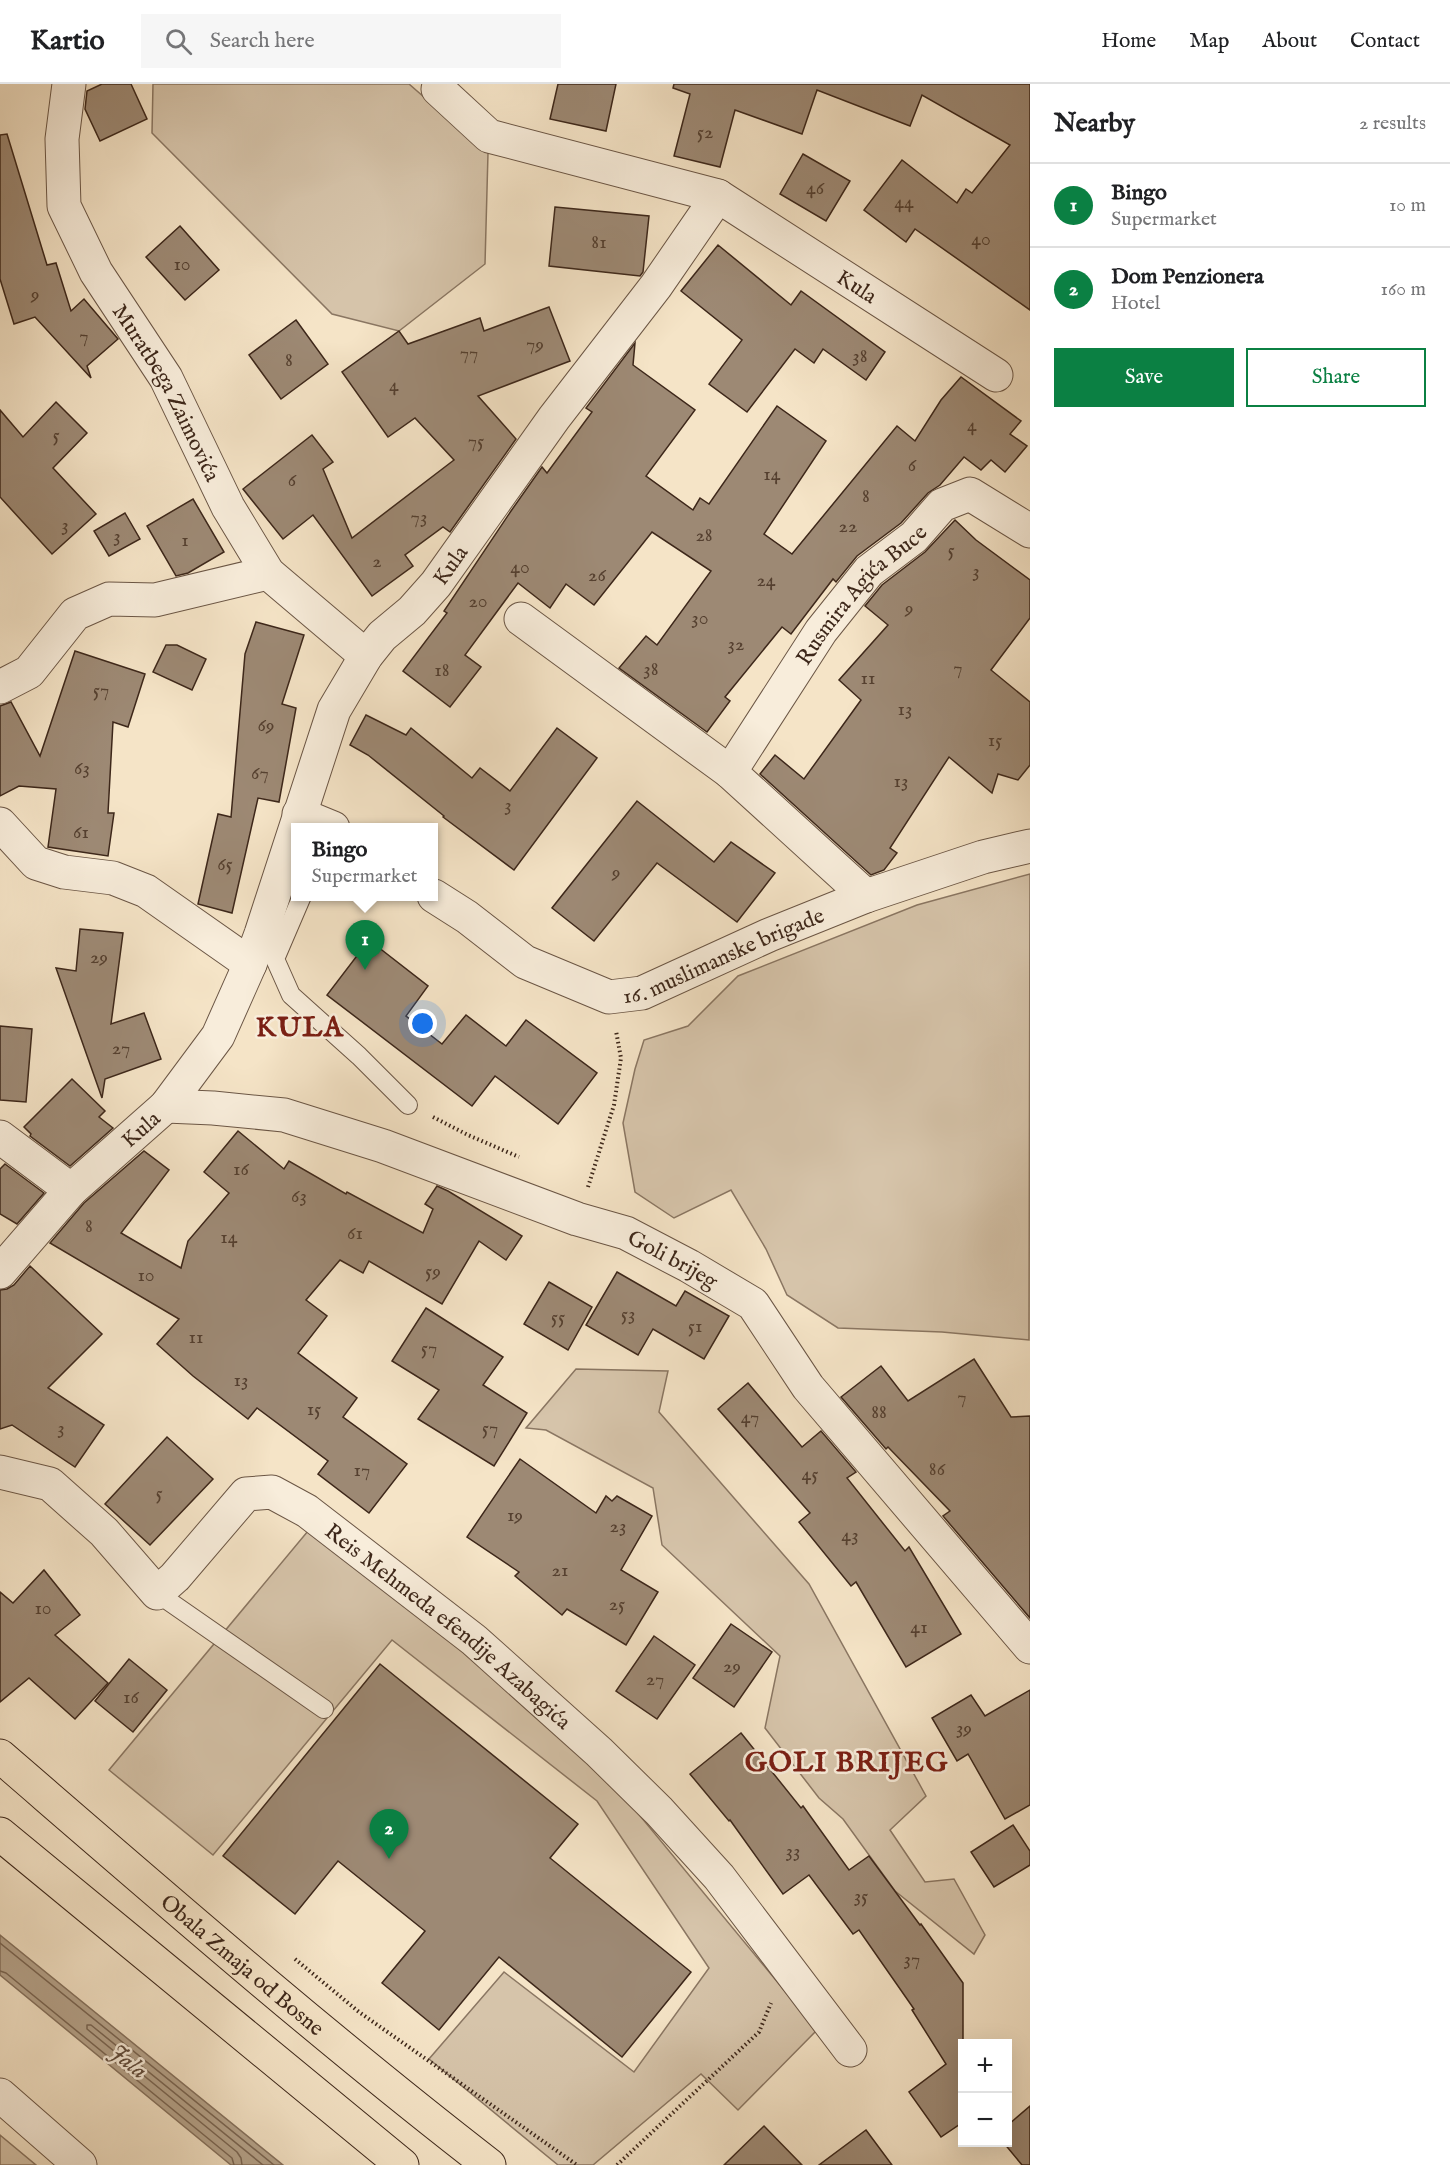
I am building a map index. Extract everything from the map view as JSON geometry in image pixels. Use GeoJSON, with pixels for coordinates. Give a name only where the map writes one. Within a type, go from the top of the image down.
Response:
{"type":"FeatureCollection","features":[{"type":"Feature","properties":{"kind":"main road","name":"Obala Zmaja od Bosne"},"geometry":{"type":"LineString","coordinates":[[0,1756],[185,1916],[437,2125],[489,2165]]}},
{"type":"Feature","properties":{"kind":"main road"},"geometry":{"type":"LineString","coordinates":[[0,1834],[402,2165]]}},
{"type":"Feature","properties":{"kind":"street","name":"Muratbega Zaimovića"},"geometry":{"type":"LineString","coordinates":[[69,84],[62,139],[64,206],[96,272],[166,378],[228,507],[268,573],[366,656]]}},
{"type":"Feature","properties":{"kind":"street","name":"Kula"},"geometry":{"type":"LineString","coordinates":[[438,89],[489,136],[718,196],[996,375]]}},
{"type":"Feature","properties":{"kind":"street","name":"Kula"},"geometry":{"type":"LineString","coordinates":[[296,823],[334,710],[366,656],[382,636],[412,611],[436,584],[554,418],[656,286],[718,196]]}},
{"type":"Feature","properties":{"kind":"street","name":"Rusmira Agića Buce"},"geometry":{"type":"LineString","coordinates":[[730,772],[821,631],[869,571],[914,537],[942,505],[970,494],[1030,531]]}},
{"type":"Feature","properties":{"kind":"street"},"geometry":{"type":"LineString","coordinates":[[0,687],[29,672],[75,614],[109,599],[156,600],[268,573]]}},
{"type":"Feature","properties":{"kind":"street"},"geometry":{"type":"LineString","coordinates":[[521,620],[730,772],[866,896]]}},
{"type":"Feature","properties":{"kind":"street"},"geometry":{"type":"LineString","coordinates":[[299,814],[321,823]]}},
{"type":"Feature","properties":{"kind":"street"},"geometry":{"type":"LineString","coordinates":[[0,824],[36,862],[64,872],[113,878],[146,891],[250,964]]}},
{"type":"Feature","properties":{"kind":"street","name":"Kula"},"geometry":{"type":"LineString","coordinates":[[0,1272],[71,1190],[166,1106],[218,1036],[250,964],[291,838]]}},
{"type":"Feature","properties":{"kind":"street","name":"16. muslimanske brigade"},"geometry":{"type":"LineString","coordinates":[[438,899],[467,917],[525,962],[609,997],[642,993],[768,935],[866,896],[983,857],[1030,846]]}},
{"type":"Feature","properties":{"kind":"street","name":"Goli brijeg"},"geometry":{"type":"LineString","coordinates":[[166,1106],[284,1115],[383,1146],[577,1219],[626,1233],[689,1266],[753,1304],[808,1387],[1030,1647]]}},
{"type":"Feature","properties":{"kind":"street"},"geometry":{"type":"LineString","coordinates":[[0,1137],[71,1190]]}},
{"type":"Feature","properties":{"kind":"street"},"geometry":{"type":"LineString","coordinates":[[0,1472],[50,1484],[104,1532],[157,1593]]}},
{"type":"Feature","properties":{"kind":"street","name":"Reis Mehmeda efendije Azabagića"},"geometry":{"type":"LineString","coordinates":[[157,1593],[175,1578],[246,1494],[272,1492],[307,1511],[474,1640],[599,1752],[659,1811],[718,1877],[850,2050]]}},
{"type":"Feature","properties":{"kind":"street"},"geometry":{"type":"LineString","coordinates":[[0,2095],[80,2165]]}},
{"type":"Feature","properties":{"kind":"lane"},"geometry":{"type":"LineString","coordinates":[[300,901],[275,959],[291,995],[359,1056],[408,1105]]}},
{"type":"Feature","properties":{"kind":"lane"},"geometry":{"type":"LineString","coordinates":[[157,1593],[324,1709]]}},
{"type":"Feature","properties":{"kind":"path"},"geometry":{"type":"LineString","coordinates":[[588,1186],[614,1105],[621,1058],[609,997]]}},
{"type":"Feature","properties":{"kind":"path"},"geometry":{"type":"LineString","coordinates":[[408,1105],[468,1135]]}},
{"type":"Feature","properties":{"kind":"path"},"geometry":{"type":"LineString","coordinates":[[295,1959],[359,2012],[577,2165]]}},
{"type":"Feature","properties":{"kind":"path"},"geometry":{"type":"LineString","coordinates":[[617,2165],[759,2032],[787,1967]]}},
{"type":"Feature","properties":{"kind":"shaded area"},"geometry":{"type":"Polygon","coordinates":[[[153,84],[409,84],[488,153],[485,264],[399,331],[332,314],[152,133],[153,84]]]}},
{"type":"Feature","properties":{"kind":"shaded area"},"geometry":{"type":"Polygon","coordinates":[[[1030,874],[1029,1340],[942,1332],[838,1328],[787,1295],[766,1249],[731,1190],[674,1218],[635,1192],[623,1123],[644,1040],[688,1026],[738,976],[917,905],[1030,874]]]}},
{"type":"Feature","properties":{"kind":"shaded area"},"geometry":{"type":"Polygon","coordinates":[[[576,1369],[668,1371],[659,1412],[809,1584],[926,1796],[890,1830],[925,1882],[954,1879],[985,1935],[974,1954],[895,1891],[843,1819],[819,1798],[765,1728],[780,1656],[662,1545],[653,1488],[546,1430],[526,1428],[576,1369]]]}},
{"type":"Feature","properties":{"kind":"shaded area"},"geometry":{"type":"Polygon","coordinates":[[[313,1525],[603,1771],[817,2030],[738,2110],[701,2074],[593,2165],[558,2165],[429,2059],[504,1972],[634,2072],[709,1968],[597,1801],[392,1640],[213,1855],[109,1770],[313,1525]]]}},
{"type":"Feature","properties":{"kind":"shaded area"},"geometry":{"type":"Polygon","coordinates":[[[0,2135],[36,2165],[0,2165],[0,2135]]]}},
{"type":"Feature","properties":{"kind":"water","name":"Jala"},"geometry":{"type":"Polygon","coordinates":[[[0,1935],[283,2165],[231,2165],[0,1975],[0,1935]]]}},
{"type":"Feature","properties":{"kind":"building"},"geometry":{"type":"Polygon","coordinates":[[[102,84],[131,84],[147,119],[100,141],[85,109],[87,91],[102,84]]]}},
{"type":"Feature","properties":{"kind":"building"},"geometry":{"type":"Polygon","coordinates":[[[558,84],[616,84],[606,131],[550,119],[558,84]]]}},
{"type":"Feature","properties":{"kind":"building"},"geometry":{"type":"Polygon","coordinates":[[[674,84],[1030,84],[1030,310],[915,229],[906,242],[864,210],[902,160],[957,203],[966,189],[972,193],[1010,145],[922,95],[910,126],[817,90],[802,134],[735,110],[720,167],[674,156],[690,94],[673,88],[674,84]]]}},
{"type":"Feature","properties":{"kind":"building"},"geometry":{"type":"Polygon","coordinates":[[[7,134],[47,265],[56,263],[71,311],[84,299],[118,339],[87,366],[91,378],[35,317],[14,324],[0,279],[0,135],[7,134]]]}},
{"type":"Feature","properties":{"kind":"building"},"geometry":{"type":"Polygon","coordinates":[[[803,154],[850,181],[826,221],[780,194],[803,154]]]}},
{"type":"Feature","properties":{"kind":"building"},"geometry":{"type":"Polygon","coordinates":[[[555,207],[649,216],[643,272],[640,276],[549,266],[555,207]]]}},
{"type":"Feature","properties":{"kind":"building"},"geometry":{"type":"Polygon","coordinates":[[[180,226],[219,270],[185,300],[146,257],[180,226]]]}},
{"type":"Feature","properties":{"kind":"building"},"geometry":{"type":"Polygon","coordinates":[[[718,245],[791,305],[801,291],[885,352],[866,380],[823,349],[814,363],[795,349],[747,412],[709,384],[742,340],[681,291],[718,245]]]}},
{"type":"Feature","properties":{"kind":"building"},"geometry":{"type":"Polygon","coordinates":[[[549,307],[570,361],[478,396],[516,439],[450,532],[443,527],[405,555],[413,566],[372,596],[313,515],[283,539],[243,489],[312,435],[333,462],[323,469],[352,538],[454,460],[415,418],[388,437],[342,372],[399,331],[408,344],[480,318],[484,331],[549,307]]]}},
{"type":"Feature","properties":{"kind":"building"},"geometry":{"type":"Polygon","coordinates":[[[296,320],[328,364],[281,399],[249,355],[296,320]]]}},
{"type":"Feature","properties":{"kind":"building"},"geometry":{"type":"Polygon","coordinates":[[[635,343],[633,365],[695,410],[646,476],[693,510],[700,498],[709,504],[777,406],[826,441],[764,534],[792,554],[897,426],[915,441],[941,400],[961,377],[1021,421],[1010,434],[1027,446],[1005,472],[991,460],[981,470],[964,457],[940,485],[928,493],[901,523],[857,556],[836,582],[833,579],[791,634],[782,627],[725,697],[730,701],[707,732],[619,668],[646,636],[657,645],[711,571],[652,532],[594,605],[566,584],[550,608],[518,583],[465,655],[481,667],[450,707],[403,671],[447,613],[444,611],[542,467],[547,473],[592,412],[586,408],[635,343]]]}},
{"type":"Feature","properties":{"kind":"building"},"geometry":{"type":"Polygon","coordinates":[[[56,402],[87,433],[53,468],[96,514],[52,554],[0,497],[0,410],[23,437],[56,402]]]}},
{"type":"Feature","properties":{"kind":"building"},"geometry":{"type":"Polygon","coordinates":[[[193,499],[224,552],[188,573],[176,576],[147,526],[193,499]]]}},
{"type":"Feature","properties":{"kind":"building"},"geometry":{"type":"Polygon","coordinates":[[[125,513],[140,539],[109,556],[94,531],[125,513]]]}},
{"type":"Feature","properties":{"kind":"building"},"geometry":{"type":"Polygon","coordinates":[[[955,520],[976,540],[1030,580],[1030,618],[991,670],[1030,702],[1030,765],[1018,780],[998,774],[992,793],[949,757],[890,848],[897,853],[884,870],[871,875],[760,774],[775,755],[804,779],[861,700],[839,680],[888,625],[865,606],[882,585],[925,552],[955,520]]]}},
{"type":"Feature","properties":{"kind":"building"},"geometry":{"type":"Polygon","coordinates":[[[256,622],[304,635],[282,704],[296,708],[279,802],[258,798],[232,913],[198,904],[218,814],[231,817],[245,654],[256,622]]]}},
{"type":"Feature","properties":{"kind":"building"},"geometry":{"type":"Polygon","coordinates":[[[166,645],[177,645],[206,659],[192,690],[153,672],[166,645]]]}},
{"type":"Feature","properties":{"kind":"building"},"geometry":{"type":"Polygon","coordinates":[[[75,651],[145,674],[128,727],[113,722],[108,813],[114,813],[108,856],[48,847],[56,789],[19,786],[0,796],[0,706],[11,702],[40,756],[75,651]]]}},
{"type":"Feature","properties":{"kind":"building"},"geometry":{"type":"Polygon","coordinates":[[[366,715],[406,735],[411,728],[472,778],[480,768],[510,791],[557,728],[597,758],[514,870],[443,817],[368,755],[350,745],[366,715]]]}},
{"type":"Feature","properties":{"kind":"building"},"geometry":{"type":"Polygon","coordinates":[[[637,801],[714,862],[731,842],[775,873],[737,922],[657,863],[594,941],[552,908],[637,801]]]}},
{"type":"Feature","properties":{"kind":"building"},"geometry":{"type":"Polygon","coordinates":[[[80,929],[123,933],[111,1024],[144,1013],[161,1059],[105,1079],[102,1098],[56,968],[76,971],[80,929]]]}},
{"type":"Feature","properties":{"kind":"building"},"geometry":{"type":"Polygon","coordinates":[[[369,940],[428,986],[406,1016],[442,1044],[466,1015],[506,1046],[526,1020],[597,1073],[558,1124],[495,1076],[472,1106],[327,995],[369,940]]]}},
{"type":"Feature","properties":{"kind":"building"},"geometry":{"type":"Polygon","coordinates":[[[0,1026],[32,1029],[26,1102],[0,1100],[0,1026]]]}},
{"type":"Feature","properties":{"kind":"building"},"geometry":{"type":"Polygon","coordinates":[[[72,1079],[105,1111],[99,1117],[113,1128],[70,1166],[30,1136],[31,1134],[24,1127],[72,1079]]]}},
{"type":"Feature","properties":{"kind":"building"},"geometry":{"type":"Polygon","coordinates":[[[238,1131],[284,1169],[289,1161],[346,1194],[347,1192],[423,1233],[433,1209],[425,1204],[437,1186],[522,1236],[506,1260],[479,1241],[442,1304],[369,1261],[363,1273],[340,1260],[306,1300],[327,1316],[298,1353],[357,1398],[343,1417],[407,1464],[369,1513],[318,1474],[328,1461],[257,1408],[248,1419],[157,1344],[179,1319],[50,1243],[84,1203],[144,1151],[169,1170],[121,1233],[181,1268],[188,1241],[229,1193],[204,1172],[238,1131]]]}},
{"type":"Feature","properties":{"kind":"building"},"geometry":{"type":"Polygon","coordinates":[[[5,1164],[44,1193],[17,1224],[0,1214],[0,1169],[5,1164]]]}},
{"type":"Feature","properties":{"kind":"building"},"geometry":{"type":"Polygon","coordinates":[[[30,1266],[102,1334],[48,1388],[104,1425],[75,1467],[12,1425],[0,1429],[0,1290],[14,1285],[30,1266]]]}},
{"type":"Feature","properties":{"kind":"building"},"geometry":{"type":"Polygon","coordinates":[[[617,1272],[676,1306],[685,1291],[729,1316],[704,1359],[653,1329],[638,1355],[586,1325],[617,1272]]]}},
{"type":"Feature","properties":{"kind":"building"},"geometry":{"type":"Polygon","coordinates":[[[549,1282],[592,1307],[568,1350],[524,1324],[549,1282]]]}},
{"type":"Feature","properties":{"kind":"building"},"geometry":{"type":"Polygon","coordinates":[[[426,1308],[503,1357],[483,1385],[527,1413],[494,1466],[418,1419],[439,1390],[392,1361],[426,1308]]]}},
{"type":"Feature","properties":{"kind":"building"},"geometry":{"type":"Polygon","coordinates":[[[974,1359],[1011,1417],[1030,1416],[1030,1618],[943,1516],[950,1511],[888,1447],[886,1449],[841,1397],[881,1366],[908,1401],[974,1359]]]}},
{"type":"Feature","properties":{"kind":"building"},"geometry":{"type":"Polygon","coordinates":[[[748,1383],[802,1447],[821,1431],[856,1472],[847,1478],[905,1551],[909,1547],[961,1634],[906,1667],[856,1582],[851,1586],[799,1522],[810,1513],[718,1409],[748,1383]]]}},
{"type":"Feature","properties":{"kind":"building"},"geometry":{"type":"Polygon","coordinates":[[[167,1437],[213,1479],[150,1545],[105,1504],[167,1437]]]}},
{"type":"Feature","properties":{"kind":"building"},"geometry":{"type":"Polygon","coordinates":[[[520,1459],[596,1513],[606,1496],[612,1501],[617,1496],[652,1516],[621,1570],[658,1592],[626,1645],[567,1609],[562,1615],[515,1576],[519,1572],[467,1537],[520,1459]]]}},
{"type":"Feature","properties":{"kind":"building"},"geometry":{"type":"Polygon","coordinates":[[[44,1570],[80,1615],[55,1635],[108,1683],[75,1719],[29,1678],[0,1702],[0,1592],[13,1603],[44,1570]]]}},
{"type":"Feature","properties":{"kind":"building"},"geometry":{"type":"Polygon","coordinates":[[[731,1624],[772,1652],[734,1707],[693,1678],[731,1624]]]}},
{"type":"Feature","properties":{"kind":"building"},"geometry":{"type":"Polygon","coordinates":[[[654,1636],[695,1665],[657,1719],[616,1691],[654,1636]]]}},
{"type":"Feature","properties":{"kind":"building"},"geometry":{"type":"Polygon","coordinates":[[[129,1659],[167,1690],[133,1732],[95,1701],[129,1659]]]}},
{"type":"Feature","properties":{"kind":"building"},"geometry":{"type":"Polygon","coordinates":[[[380,1664],[578,1824],[550,1858],[691,1972],[622,2057],[499,1957],[439,2030],[382,1983],[425,1931],[338,1861],[295,1914],[223,1856],[380,1664]]]}},
{"type":"Feature","properties":{"kind":"building"},"geometry":{"type":"Polygon","coordinates":[[[1030,1690],[1030,1805],[1005,1819],[968,1754],[957,1761],[932,1718],[971,1695],[985,1716],[1030,1690]]]}},
{"type":"Feature","properties":{"kind":"building"},"geometry":{"type":"Polygon","coordinates":[[[741,1733],[801,1808],[803,1806],[849,1870],[869,1856],[921,1924],[963,1983],[963,2039],[958,2039],[958,2125],[941,2137],[909,2092],[946,2064],[912,2010],[914,2009],[859,1930],[853,1934],[809,1875],[783,1894],[730,1820],[690,1774],[741,1733]]]}},
{"type":"Feature","properties":{"kind":"building"},"geometry":{"type":"Polygon","coordinates":[[[1013,1825],[1030,1851],[1030,1865],[994,1887],[971,1852],[1013,1825]]]}},
{"type":"Feature","properties":{"kind":"building"},"geometry":{"type":"Polygon","coordinates":[[[1030,2106],[1030,2165],[1022,2165],[1007,2147],[1012,2147],[1012,2122],[1030,2106]]]}},
{"type":"Feature","properties":{"kind":"building"},"geometry":{"type":"Polygon","coordinates":[[[764,2126],[802,2165],[724,2165],[764,2126]]]}},
{"type":"Feature","properties":{"kind":"building"},"geometry":{"type":"Polygon","coordinates":[[[866,2130],[892,2165],[819,2165],[866,2130]]]}},
{"type":"Feature","properties":{"kind":"place","name":"Bingo"},"geometry":{"type":"Point","coordinates":[365,970]}},
{"type":"Feature","properties":{"kind":"place","name":"Dom Penzionera"},"geometry":{"type":"Point","coordinates":[389,1859]}},
{"type":"Feature","properties":{"kind":"district","name":"KULA"},"geometry":{"type":"Point","coordinates":[300,1026]}},
{"type":"Feature","properties":{"kind":"district","name":"GOLI BRIJEG"},"geometry":{"type":"Point","coordinates":[847,1761]}}]}
